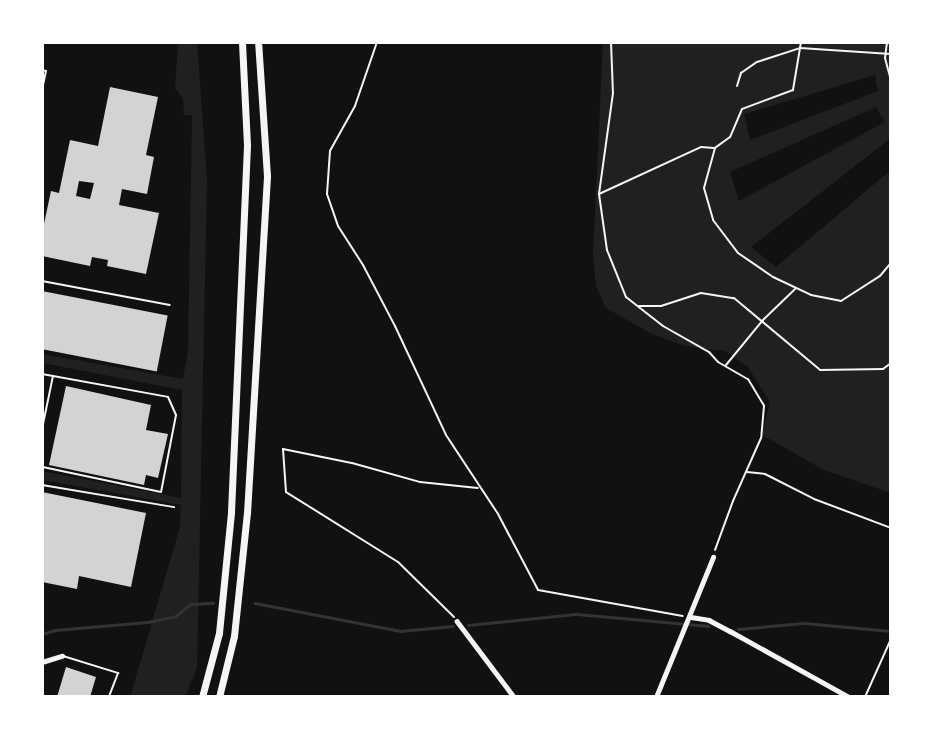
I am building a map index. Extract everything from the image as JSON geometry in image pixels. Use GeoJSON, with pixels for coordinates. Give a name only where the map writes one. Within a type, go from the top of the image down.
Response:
{"type":"FeatureCollection","features":[{"type":"Feature","properties":{"kind":"highway"},"geometry":{"type":"LineString","coordinates":[[202,697],[223,607],[232,512],[247,145],[242,42]]}},
{"type":"Feature","properties":{"kind":"highway"},"geometry":{"type":"LineString","coordinates":[[219,697],[236,623],[247,513],[267,176],[258,42]]}},
{"type":"Feature","properties":{"kind":"street"},"geometry":{"type":"LineString","coordinates":[[656,697],[713,557]]}},
{"type":"Feature","properties":{"kind":"street"},"geometry":{"type":"LineString","coordinates":[[690,618],[709,620],[849,697]]}},
{"type":"Feature","properties":{"kind":"street"},"geometry":{"type":"LineString","coordinates":[[457,621],[514,697]]}},
{"type":"Feature","properties":{"kind":"street"},"geometry":{"type":"LineString","coordinates":[[42,662],[62,656]]}},
{"type":"Feature","properties":{"kind":"lane"},"geometry":{"type":"LineString","coordinates":[[42,90],[44,71]]}},
{"type":"Feature","properties":{"kind":"lane"},"geometry":{"type":"LineString","coordinates":[[42,281],[170,304]]}},
{"type":"Feature","properties":{"kind":"lane"},"geometry":{"type":"LineString","coordinates":[[42,374],[171,400],[176,427],[161,492],[42,467]]}},
{"type":"Feature","properties":{"kind":"lane"},"geometry":{"type":"LineString","coordinates":[[42,429],[53,376]]}},
{"type":"Feature","properties":{"kind":"lane"},"geometry":{"type":"LineString","coordinates":[[42,485],[174,507]]}},
{"type":"Feature","properties":{"kind":"lane"},"geometry":{"type":"LineString","coordinates":[[62,656],[118,673],[108,697]]}},
{"type":"Feature","properties":{"kind":"path"},"geometry":{"type":"LineString","coordinates":[[377,42],[355,106],[330,151],[327,194],[338,226],[363,265],[395,326],[446,435],[498,514],[538,590],[690,618]]}},
{"type":"Feature","properties":{"kind":"path"},"geometry":{"type":"LineString","coordinates":[[611,42],[609,64],[613,93],[599,194],[607,250],[626,297],[663,326],[709,352],[725,367],[748,379],[764,406],[761,438],[713,557]]}},
{"type":"Feature","properties":{"kind":"path"},"geometry":{"type":"LineString","coordinates":[[801,42],[793,90],[742,109],[730,137],[715,148],[704,188],[713,220],[738,253],[773,277],[811,295],[841,301],[880,276],[891,263]]}},
{"type":"Feature","properties":{"kind":"path"},"geometry":{"type":"LineString","coordinates":[[887,42],[886,53],[891,81]]}},
{"type":"Feature","properties":{"kind":"path"},"geometry":{"type":"LineString","coordinates":[[737,86],[741,73],[757,62],[800,48],[891,54]]}},
{"type":"Feature","properties":{"kind":"path"},"geometry":{"type":"LineString","coordinates":[[599,194],[701,147],[715,148]]}},
{"type":"Feature","properties":{"kind":"path"},"geometry":{"type":"LineString","coordinates":[[725,367],[763,320],[796,288]]}},
{"type":"Feature","properties":{"kind":"path"},"geometry":{"type":"LineString","coordinates":[[638,306],[661,306],[702,293],[734,298],[820,370],[883,369],[891,363]]}},
{"type":"Feature","properties":{"kind":"path"},"geometry":{"type":"LineString","coordinates":[[457,621],[398,562],[286,492],[283,449],[352,463],[420,482],[480,488]]}},
{"type":"Feature","properties":{"kind":"path"},"geometry":{"type":"LineString","coordinates":[[746,472],[765,474],[814,499],[891,528]]}},
{"type":"Feature","properties":{"kind":"path"},"geometry":{"type":"LineString","coordinates":[[865,697],[891,639]]}},
{"type":"Feature","properties":{"kind":"shaded area"},"geometry":{"type":"Polygon","coordinates":[[[178,42],[197,42],[207,180],[197,668],[185,697],[130,697],[180,527],[181,505],[42,480],[42,471],[181,498],[182,390],[42,363],[42,354],[183,379],[188,351],[192,115],[184,115],[183,98],[175,88],[178,42]]]}},
{"type":"Feature","properties":{"kind":"shaded area"},"geometry":{"type":"Polygon","coordinates":[[[603,42],[891,42],[891,138],[751,247],[776,267],[891,170],[891,493],[824,470],[762,435],[770,402],[748,367],[725,351],[685,346],[652,334],[606,308],[596,286],[593,255],[603,42]],[[875,75],[744,114],[750,140],[878,91],[875,75]],[[876,107],[730,172],[739,201],[885,122],[876,107]]]}},
{"type":"Feature","properties":{"kind":"building"},"geometry":{"type":"Polygon","coordinates":[[[110,87],[158,97],[146,155],[154,157],[147,194],[122,189],[119,205],[159,213],[146,274],[107,266],[108,260],[92,257],[90,266],[42,256],[42,233],[51,191],[59,193],[70,140],[98,146],[110,87]],[[79,181],[76,196],[90,199],[94,183],[79,181]]]}},
{"type":"Feature","properties":{"kind":"building"},"geometry":{"type":"Polygon","coordinates":[[[42,291],[168,315],[157,371],[42,349],[42,291]]]}},
{"type":"Feature","properties":{"kind":"building"},"geometry":{"type":"Polygon","coordinates":[[[66,386],[151,405],[146,430],[168,434],[158,478],[146,475],[144,485],[49,465],[66,386]]]}},
{"type":"Feature","properties":{"kind":"building"},"geometry":{"type":"Polygon","coordinates":[[[42,492],[146,513],[131,587],[79,576],[77,589],[42,582],[42,492]]]}},
{"type":"Feature","properties":{"kind":"building"},"geometry":{"type":"Polygon","coordinates":[[[66,667],[96,677],[90,697],[57,697],[66,667]]]}},
{"type":"Feature","properties":{"kind":"waterway"},"geometry":{"type":"LineString","coordinates":[[42,634],[55,630],[148,622],[176,616],[191,604],[213,603]]}},
{"type":"Feature","properties":{"kind":"waterway"},"geometry":{"type":"LineString","coordinates":[[255,603],[400,631],[453,626]]}},
{"type":"Feature","properties":{"kind":"waterway"},"geometry":{"type":"LineString","coordinates":[[468,625],[577,614],[708,626]]}},
{"type":"Feature","properties":{"kind":"waterway"},"geometry":{"type":"LineString","coordinates":[[738,629],[804,623],[891,631]]}}]}
